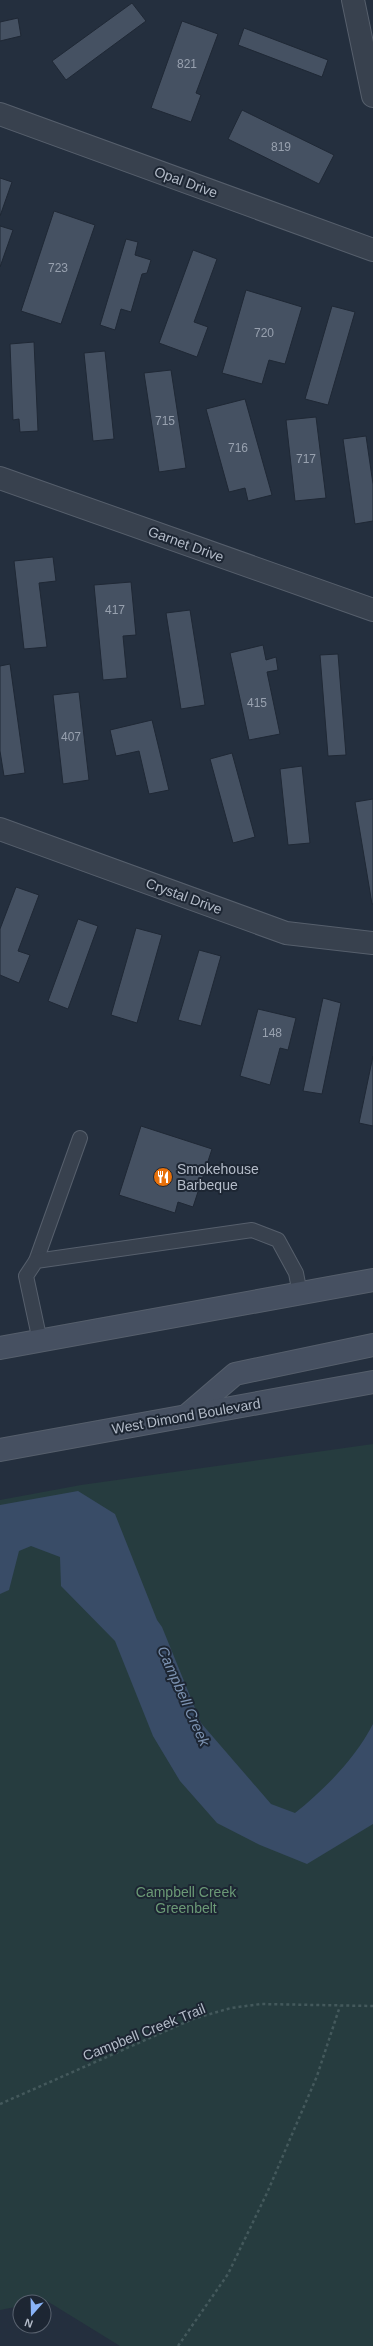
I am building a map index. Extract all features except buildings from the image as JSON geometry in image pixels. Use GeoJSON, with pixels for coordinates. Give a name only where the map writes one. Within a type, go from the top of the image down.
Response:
{"type":"FeatureCollection","features":[{"type":"Feature","properties":{"kind":"main road"},"geometry":{"type":"LineString","coordinates":[[0,1348],[373,1280]]}},
{"type":"Feature","properties":{"kind":"main road"},"geometry":{"type":"LineString","coordinates":[[186,1416],[235,1374],[373,1345]]}},
{"type":"Feature","properties":{"kind":"main road","name":"West Dimond Boulevard"},"geometry":{"type":"LineString","coordinates":[[0,1450],[373,1382]]}},
{"type":"Feature","properties":{"kind":"street"},"geometry":{"type":"LineString","coordinates":[[353,0],[373,96]]}},
{"type":"Feature","properties":{"kind":"street","name":"Opal Drive"},"geometry":{"type":"LineString","coordinates":[[0,114],[373,250]]}},
{"type":"Feature","properties":{"kind":"street","name":"Garnet Drive"},"geometry":{"type":"LineString","coordinates":[[0,478],[373,610]]}},
{"type":"Feature","properties":{"kind":"street","name":"Crystal Drive"},"geometry":{"type":"LineString","coordinates":[[0,828],[286,933],[373,943]]}},
{"type":"Feature","properties":{"kind":"lane"},"geometry":{"type":"LineString","coordinates":[[40,1341],[26,1276],[36,1261],[80,1138]]}},
{"type":"Feature","properties":{"kind":"lane"},"geometry":{"type":"LineString","coordinates":[[36,1261],[252,1230],[278,1240],[296,1273],[300,1294]]}},
{"type":"Feature","properties":{"kind":"path","name":"Campbell Creek Trail"},"geometry":{"type":"LineString","coordinates":[[0,2104],[201,2017],[232,2008],[261,2004],[373,2006]]}},
{"type":"Feature","properties":{"kind":"path"},"geometry":{"type":"LineString","coordinates":[[178,2346],[228,2274],[261,2207],[318,2076],[340,2006]]}},
{"type":"Feature","properties":{"kind":"green space","name":"Campbell Creek Greenbelt"},"geometry":{"type":"Polygon","coordinates":[[[373,1444],[373,2346],[120,2346],[52,2304],[52,2294],[12,2294],[12,2308],[0,2310],[0,1500],[81,1485],[373,1444]]]}},
{"type":"Feature","properties":{"kind":"water","name":"Campbell Creek"},"geometry":{"type":"Polygon","coordinates":[[[78,1491],[115,1514],[157,1620],[162,1627],[201,1723],[271,1804],[295,1813],[328,1784],[338,1773],[366,1737],[373,1724],[373,1824],[307,1864],[260,1845],[217,1823],[180,1781],[153,1736],[115,1641],[61,1586],[60,1557],[31,1546],[19,1551],[9,1590],[0,1594],[0,1505],[78,1491]]]}},
{"type":"Feature","properties":{"kind":"place","name":"Smokehouse Barbeque"},"geometry":{"type":"Point","coordinates":[163,1177]}}]}
